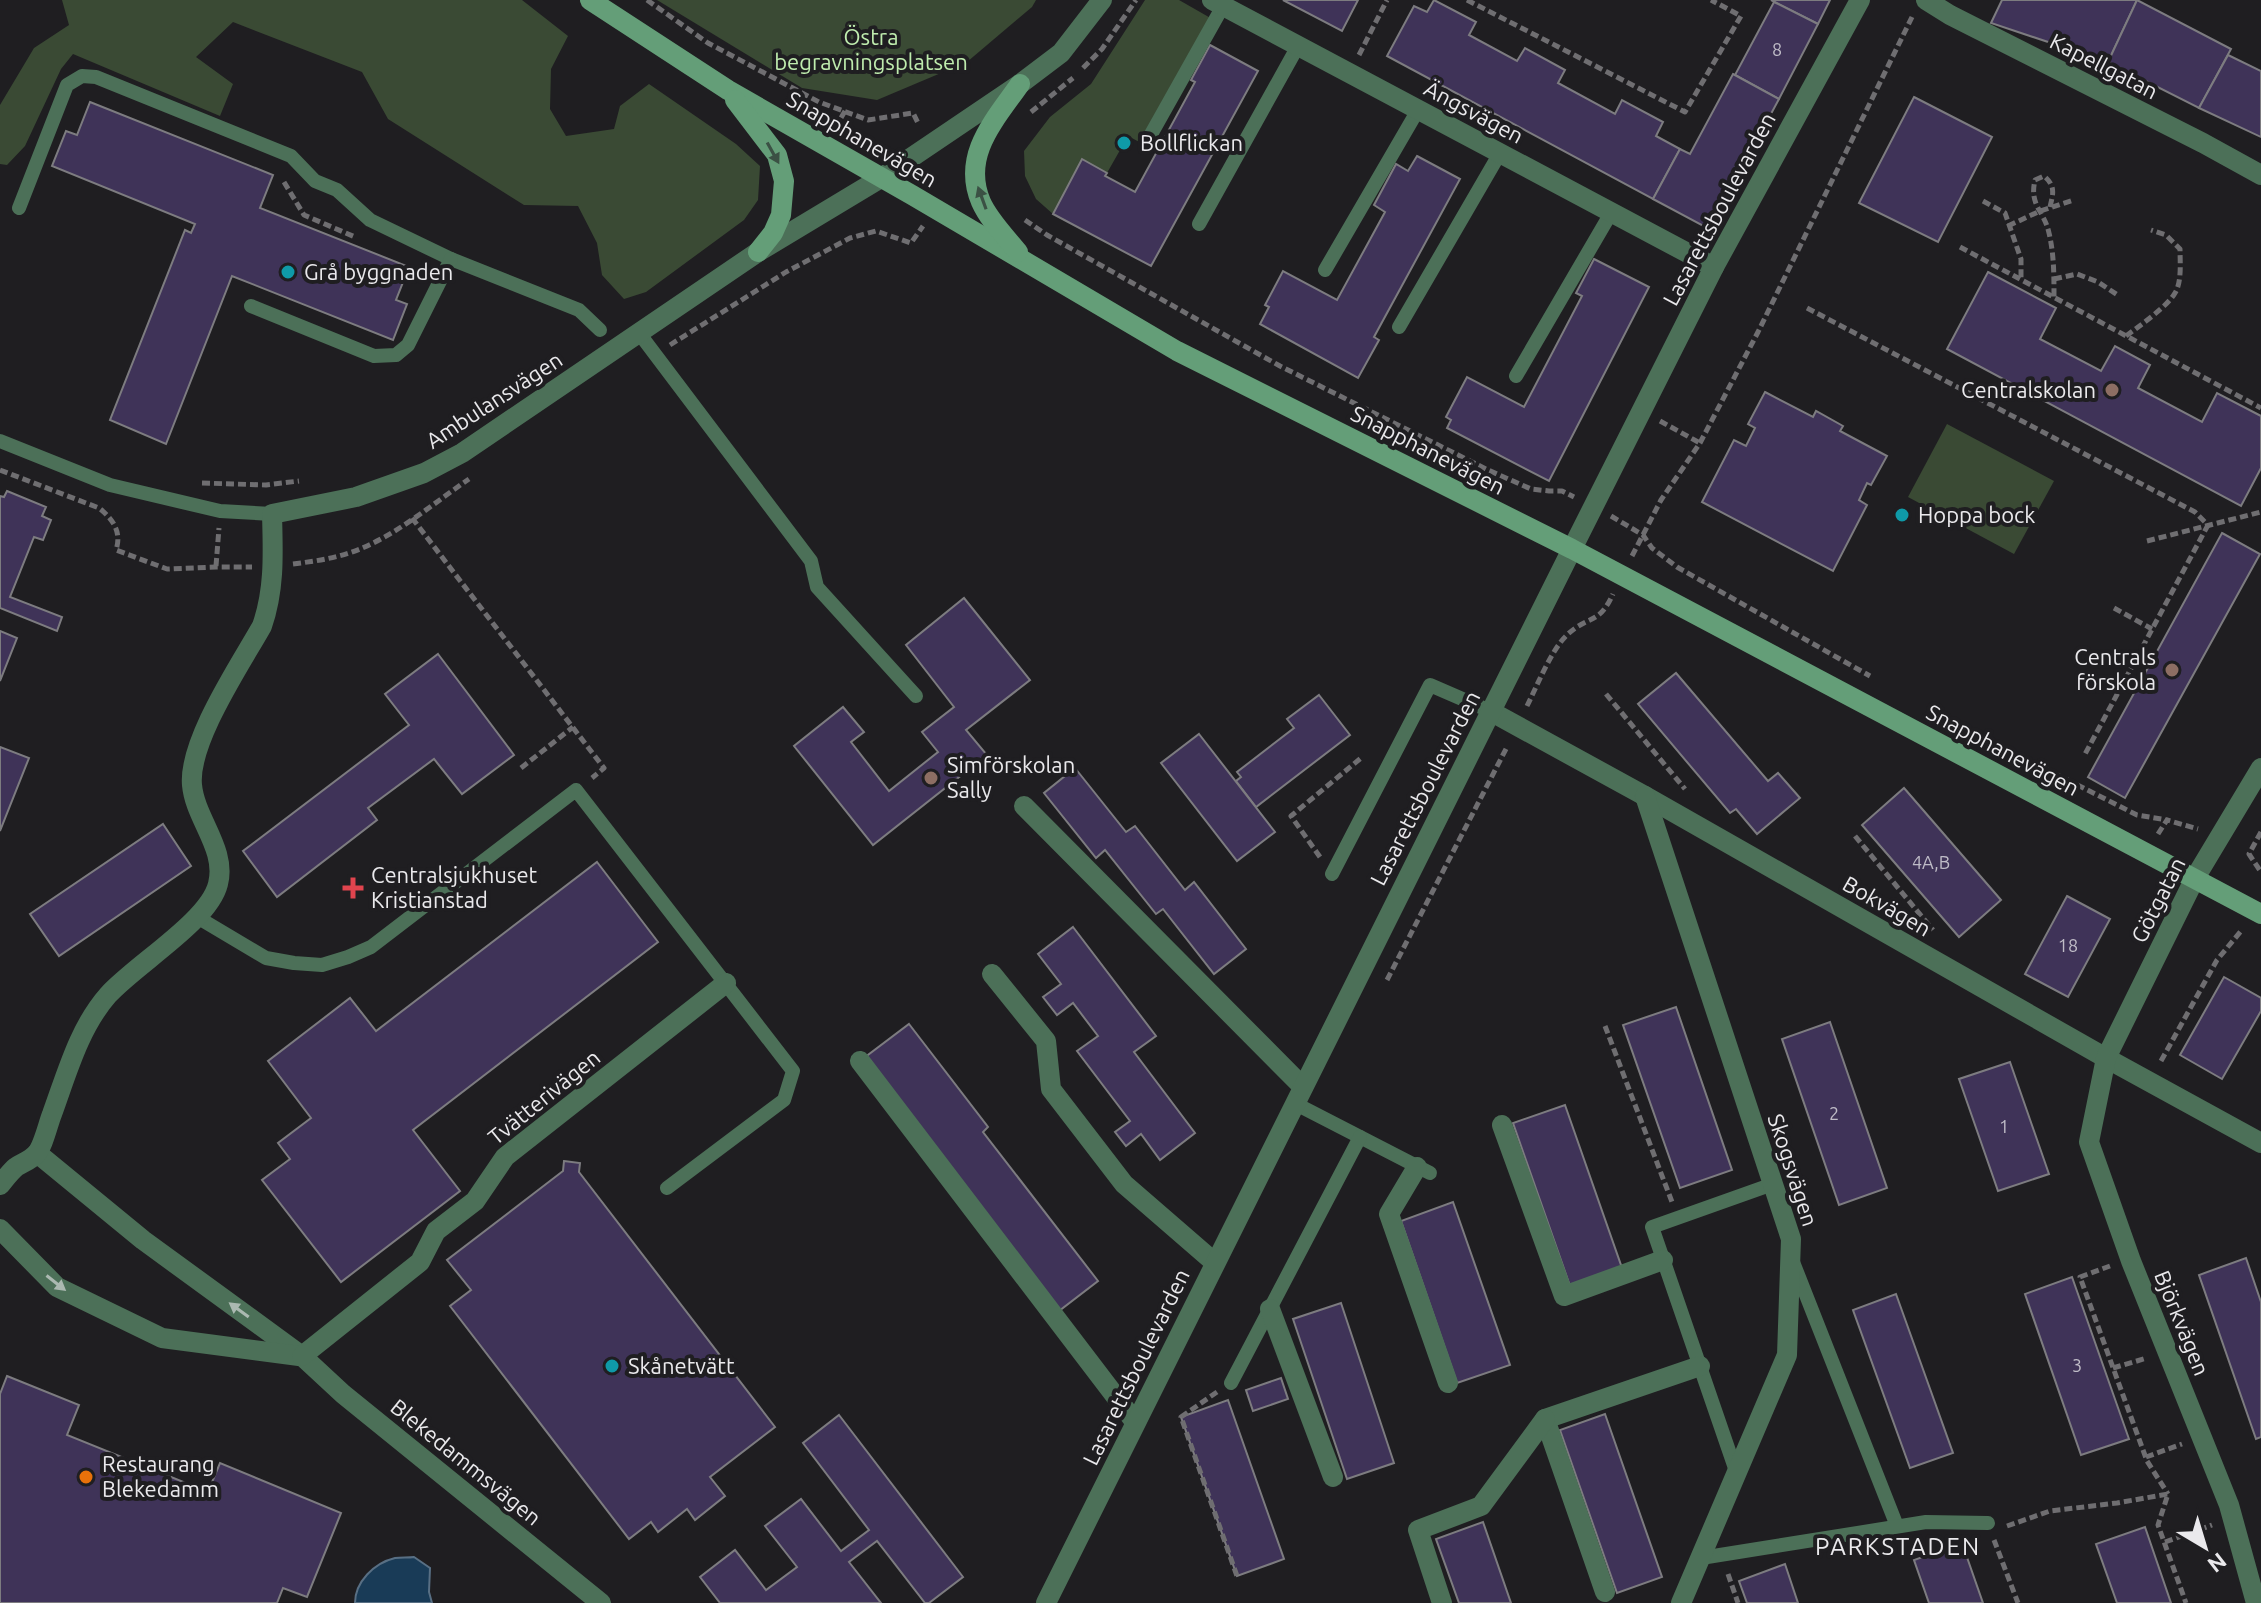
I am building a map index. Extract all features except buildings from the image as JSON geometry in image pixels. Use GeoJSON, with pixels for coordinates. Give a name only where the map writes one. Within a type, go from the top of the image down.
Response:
{"type":"FeatureCollection","features":[{"type":"Feature","properties":{"kind":"main road","name":"Snapphanevägen"},"geometry":{"type":"LineString","coordinates":[[590,0],[728,90],[1177,351],[1572,549],[2259,913]]}},
{"type":"Feature","properties":{"kind":"main road"},"geometry":{"type":"LineString","coordinates":[[1020,84],[979,147],[975,176],[981,201],[1025,262]]}},
{"type":"Feature","properties":{"kind":"main road"},"geometry":{"type":"LineString","coordinates":[[728,90],[777,155],[784,181],[781,215],[773,233],[758,252]]}},
{"type":"Feature","properties":{"kind":"street","name":"Ambulansvägen"},"geometry":{"type":"LineString","coordinates":[[272,514],[356,497],[424,473],[462,453],[758,252],[963,125],[1061,53],[1102,0]]}},
{"type":"Feature","properties":{"kind":"street","name":"Lasarettsboulevarden"},"geometry":{"type":"LineString","coordinates":[[1046,1603],[1714,267],[1860,0]]}},
{"type":"Feature","properties":{"kind":"street","name":"Ängsvägen"},"geometry":{"type":"LineString","coordinates":[[1218,3],[1714,267]]}},
{"type":"Feature","properties":{"kind":"street","name":"Kapellgatan"},"geometry":{"type":"LineString","coordinates":[[1920,7],[1950,15],[2261,175]]}},
{"type":"Feature","properties":{"kind":"street"},"geometry":{"type":"LineString","coordinates":[[0,1185],[14,1169],[37,1153],[79,1038],[108,995],[197,917],[212,900],[220,870],[217,853],[198,809],[192,785],[194,764],[202,736],[262,626],[269,607],[273,567],[272,514]]}},
{"type":"Feature","properties":{"kind":"street","name":"Bokvägen"},"geometry":{"type":"LineString","coordinates":[[1490,711],[2261,1143]]}},
{"type":"Feature","properties":{"kind":"street","name":"Götgatan"},"geometry":{"type":"LineString","coordinates":[[2106,1058],[2195,878],[2261,768]]}},
{"type":"Feature","properties":{"kind":"street","name":"Skogsvägen"},"geometry":{"type":"LineString","coordinates":[[1645,796],[1791,1239],[1787,1355],[1737,1474],[1711,1556],[1681,1603]]}},
{"type":"Feature","properties":{"kind":"street"},"geometry":{"type":"LineString","coordinates":[[1024,806],[1298,1095]]}},
{"type":"Feature","properties":{"kind":"street"},"geometry":{"type":"LineString","coordinates":[[992,974],[1046,1041],[1051,1089],[1124,1184],[1214,1262]]}},
{"type":"Feature","properties":{"kind":"street","name":"Tvätterivägen"},"geometry":{"type":"LineString","coordinates":[[302,1356],[420,1262],[436,1231],[475,1201],[505,1157],[726,983]]}},
{"type":"Feature","properties":{"kind":"street","name":"Björkvägen"},"geometry":{"type":"LineString","coordinates":[[2106,1058],[2089,1142],[2131,1261],[2232,1517],[2256,1603]]}},
{"type":"Feature","properties":{"kind":"street"},"geometry":{"type":"LineString","coordinates":[[860,1061],[1135,1422]]}},
{"type":"Feature","properties":{"kind":"street"},"geometry":{"type":"LineString","coordinates":[[1502,1125],[1564,1296],[1663,1260]]}},
{"type":"Feature","properties":{"kind":"street","name":"Blekedammsvägen"},"geometry":{"type":"LineString","coordinates":[[37,1153],[143,1240],[302,1356],[343,1394],[601,1603]]}},
{"type":"Feature","properties":{"kind":"street"},"geometry":{"type":"LineString","coordinates":[[1423,1170],[1389,1214],[1448,1383]]}},
{"type":"Feature","properties":{"kind":"street"},"geometry":{"type":"LineString","coordinates":[[0,1229],[57,1287],[162,1338],[302,1356]]}},
{"type":"Feature","properties":{"kind":"street"},"geometry":{"type":"LineString","coordinates":[[1270,1309],[1333,1477]]}},
{"type":"Feature","properties":{"kind":"street"},"geometry":{"type":"LineString","coordinates":[[1442,1603],[1418,1530],[1481,1506],[1545,1419],[1700,1366]]}},
{"type":"Feature","properties":{"kind":"street"},"geometry":{"type":"LineString","coordinates":[[1545,1419],[1605,1592]]}},
{"type":"Feature","properties":{"kind":"lane"},"geometry":{"type":"LineString","coordinates":[[1145,145],[1218,3]]}},
{"type":"Feature","properties":{"kind":"lane"},"geometry":{"type":"LineString","coordinates":[[1199,224],[1298,46]]}},
{"type":"Feature","properties":{"kind":"lane"},"geometry":{"type":"LineString","coordinates":[[19,208],[67,85],[82,76],[96,77],[291,156],[315,181],[337,190],[370,220],[451,259],[579,310],[600,330]]}},
{"type":"Feature","properties":{"kind":"lane"},"geometry":{"type":"LineString","coordinates":[[1325,270],[1418,110]]}},
{"type":"Feature","properties":{"kind":"lane"},"geometry":{"type":"LineString","coordinates":[[1399,327],[1500,153]]}},
{"type":"Feature","properties":{"kind":"lane"},"geometry":{"type":"LineString","coordinates":[[1516,376],[1611,213]]}},
{"type":"Feature","properties":{"kind":"lane"},"geometry":{"type":"LineString","coordinates":[[251,306],[374,356],[396,355],[408,345],[451,259]]}},
{"type":"Feature","properties":{"kind":"lane"},"geometry":{"type":"LineString","coordinates":[[639,333],[811,561],[817,587],[916,696]]}},
{"type":"Feature","properties":{"kind":"lane","name":"Ambulansvägen"},"geometry":{"type":"LineString","coordinates":[[0,441],[110,485],[220,511],[272,514]]}},
{"type":"Feature","properties":{"kind":"lane"},"geometry":{"type":"LineString","coordinates":[[1332,874],[1430,685],[1490,711]]}},
{"type":"Feature","properties":{"kind":"lane"},"geometry":{"type":"LineString","coordinates":[[197,917],[266,958],[322,965],[348,957],[371,947],[576,790],[793,1071],[784,1100],[667,1188]]}},
{"type":"Feature","properties":{"kind":"lane"},"geometry":{"type":"LineString","coordinates":[[1298,1095],[1360,1137],[1423,1170]]}},
{"type":"Feature","properties":{"kind":"lane"},"geometry":{"type":"LineString","coordinates":[[1231,1383],[1360,1137]]}},
{"type":"Feature","properties":{"kind":"lane"},"geometry":{"type":"LineString","coordinates":[[1737,1474],[1652,1227],[1773,1184]]}},
{"type":"Feature","properties":{"kind":"lane"},"geometry":{"type":"LineString","coordinates":[[1791,1255],[1897,1526]]}},
{"type":"Feature","properties":{"kind":"lane"},"geometry":{"type":"LineString","coordinates":[[1711,1556],[1926,1522],[1990,1528]]}},
{"type":"Feature","properties":{"kind":"path"},"geometry":{"type":"LineString","coordinates":[[647,0],[708,43],[819,102],[868,120],[913,113],[930,144]]}},
{"type":"Feature","properties":{"kind":"path"},"geometry":{"type":"LineString","coordinates":[[1027,116],[1078,74],[1102,49],[1136,0]]}},
{"type":"Feature","properties":{"kind":"path"},"geometry":{"type":"LineString","coordinates":[[1350,74],[1387,0]]}},
{"type":"Feature","properties":{"kind":"path"},"geometry":{"type":"LineString","coordinates":[[1467,0],[1685,112],[1741,16],[1711,0]]}},
{"type":"Feature","properties":{"kind":"path"},"geometry":{"type":"LineString","coordinates":[[1383,988],[1546,667],[1566,636],[1599,617],[1608,605],[1661,500],[1700,443],[1920,7]]}},
{"type":"Feature","properties":{"kind":"path"},"geometry":{"type":"LineString","coordinates":[[825,146],[845,111]]}},
{"type":"Feature","properties":{"kind":"path"},"geometry":{"type":"LineString","coordinates":[[2050,207],[2054,191],[2044,176],[2035,180],[2031,194],[2048,229],[2054,263],[2054,297]]}},
{"type":"Feature","properties":{"kind":"path"},"geometry":{"type":"LineString","coordinates":[[282,179],[304,215],[360,239]]}},
{"type":"Feature","properties":{"kind":"path"},"geometry":{"type":"LineString","coordinates":[[2008,226],[2074,200]]}},
{"type":"Feature","properties":{"kind":"path"},"geometry":{"type":"LineString","coordinates":[[1983,201],[2005,213],[2021,259],[2021,280]]}},
{"type":"Feature","properties":{"kind":"path"},"geometry":{"type":"LineString","coordinates":[[825,212],[844,241]]}},
{"type":"Feature","properties":{"kind":"path"},"geometry":{"type":"LineString","coordinates":[[1018,216],[1061,243],[1335,394],[1531,489],[1562,491],[1593,507],[1643,535],[1652,548],[1677,567],[1878,681]]}},
{"type":"Feature","properties":{"kind":"path"},"geometry":{"type":"LineString","coordinates":[[2126,336],[2176,293],[2180,249],[2166,235],[2151,230]]}},
{"type":"Feature","properties":{"kind":"path"},"geometry":{"type":"LineString","coordinates":[[1960,247],[2261,408]]}},
{"type":"Feature","properties":{"kind":"path"},"geometry":{"type":"LineString","coordinates":[[2054,279],[2077,274],[2098,282],[2119,296]]}},
{"type":"Feature","properties":{"kind":"path"},"geometry":{"type":"LineString","coordinates":[[1807,308],[2195,512],[2208,525]]}},
{"type":"Feature","properties":{"kind":"path"},"geometry":{"type":"LineString","coordinates":[[1642,410],[1700,443]]}},
{"type":"Feature","properties":{"kind":"path"},"geometry":{"type":"LineString","coordinates":[[192,483],[266,485],[308,481]]}},
{"type":"Feature","properties":{"kind":"path"},"geometry":{"type":"LineString","coordinates":[[2147,541],[2261,512]]}},
{"type":"Feature","properties":{"kind":"path"},"geometry":{"type":"LineString","coordinates":[[412,518],[604,768],[576,790]]}},
{"type":"Feature","properties":{"kind":"path"},"geometry":{"type":"LineString","coordinates":[[2084,756],[2208,525]]}},
{"type":"Feature","properties":{"kind":"path"},"geometry":{"type":"LineString","coordinates":[[2114,608],[2152,629]]}},
{"type":"Feature","properties":{"kind":"path"},"geometry":{"type":"LineString","coordinates":[[1606,694],[1675,777]]}},
{"type":"Feature","properties":{"kind":"path"},"geometry":{"type":"LineString","coordinates":[[521,768],[573,727]]}},
{"type":"Feature","properties":{"kind":"path"},"geometry":{"type":"LineString","coordinates":[[1332,874],[1291,816],[1361,758]]}},
{"type":"Feature","properties":{"kind":"path"},"geometry":{"type":"LineString","coordinates":[[2023,758],[2137,815],[2167,820]]}},
{"type":"Feature","properties":{"kind":"path"},"geometry":{"type":"LineString","coordinates":[[2261,832],[2249,854],[2261,872]]}},
{"type":"Feature","properties":{"kind":"path"},"geometry":{"type":"LineString","coordinates":[[1855,836],[1942,941]]}},
{"type":"Feature","properties":{"kind":"path"},"geometry":{"type":"LineString","coordinates":[[2150,1082],[2217,960],[2259,913]]}},
{"type":"Feature","properties":{"kind":"path"},"geometry":{"type":"LineString","coordinates":[[1605,1026],[1678,1218]]}},
{"type":"Feature","properties":{"kind":"path"},"geometry":{"type":"LineString","coordinates":[[2080,1277],[2146,1457],[2168,1494],[2158,1525],[2186,1603]]}},
{"type":"Feature","properties":{"kind":"path"},"geometry":{"type":"LineString","coordinates":[[2113,1368],[2167,1350]]}},
{"type":"Feature","properties":{"kind":"path"},"geometry":{"type":"LineString","coordinates":[[1231,1383],[1181,1417],[1237,1576]]}},
{"type":"Feature","properties":{"kind":"path"},"geometry":{"type":"LineString","coordinates":[[2146,1457],[2201,1437]]}},
{"type":"Feature","properties":{"kind":"path"},"geometry":{"type":"LineString","coordinates":[[2018,1603],[1990,1528],[2050,1511],[2168,1494]]}},
{"type":"Feature","properties":{"kind":"path"},"geometry":{"type":"LineString","coordinates":[[2165,1542],[2232,1517]]}},
{"type":"Feature","properties":{"kind":"path"},"geometry":{"type":"LineString","coordinates":[[1711,1556],[1738,1603]]}},
{"type":"Feature","properties":{"kind":"green space"},"geometry":{"type":"Polygon","coordinates":[[[62,0],[522,0],[568,36],[551,69],[550,109],[566,136],[614,129],[620,106],[649,84],[736,144],[760,166],[758,200],[744,220],[646,292],[624,299],[602,275],[597,243],[578,206],[524,205],[388,119],[362,72],[233,22],[196,57],[233,84],[220,116],[73,54],[61,69],[25,146],[7,165],[0,164],[0,105],[34,48],[69,25],[62,0]]]}},
{"type":"Feature","properties":{"kind":"green space","name":"Östra begravningsplatsen"},"geometry":{"type":"Polygon","coordinates":[[[657,0],[1036,0],[1032,7],[967,62],[877,100],[802,88],[657,0]]]}},
{"type":"Feature","properties":{"kind":"green space"},"geometry":{"type":"Polygon","coordinates":[[[1145,0],[1179,0],[1214,20],[1145,145],[1128,136],[1107,173],[1082,160],[1053,214],[1036,199],[1025,176],[1024,151],[1050,117],[1091,84],[1145,0]]]}},
{"type":"Feature","properties":{"kind":"green space"},"geometry":{"type":"Polygon","coordinates":[[[1947,424],[2054,481],[2014,554],[1908,497],[1947,424]]]}},
{"type":"Feature","properties":{"kind":"water"},"geometry":{"type":"Polygon","coordinates":[[[414,1557],[430,1568],[432,1603],[355,1603],[358,1588],[373,1569],[395,1558],[414,1557]]]}},
{"type":"Feature","properties":{"kind":"place","name":"Bollflickan"},"geometry":{"type":"Point","coordinates":[1124,143]}},
{"type":"Feature","properties":{"kind":"place","name":"Grå byggnaden"},"geometry":{"type":"Point","coordinates":[288,272]}},
{"type":"Feature","properties":{"kind":"place","name":"Centralskolan"},"geometry":{"type":"Point","coordinates":[2112,390]}},
{"type":"Feature","properties":{"kind":"place","name":"Hoppa bock"},"geometry":{"type":"Point","coordinates":[1902,515]}},
{"type":"Feature","properties":{"kind":"place","name":"Centrals förskola"},"geometry":{"type":"Point","coordinates":[2172,670]}},
{"type":"Feature","properties":{"kind":"place","name":"Simförskolan Sally"},"geometry":{"type":"Point","coordinates":[931,778]}},
{"type":"Feature","properties":{"kind":"place","name":"Centralsjukhuset Kristianstad"},"geometry":{"type":"Point","coordinates":[353,888]}},
{"type":"Feature","properties":{"kind":"place","name":"Skånetvätt"},"geometry":{"type":"Point","coordinates":[612,1366]}},
{"type":"Feature","properties":{"kind":"place","name":"Restaurang Blekedamm"},"geometry":{"type":"Point","coordinates":[86,1477]}},
{"type":"Feature","properties":{"kind":"district","name":"PARKSTADEN"},"geometry":{"type":"Point","coordinates":[1898,1547]}}]}
